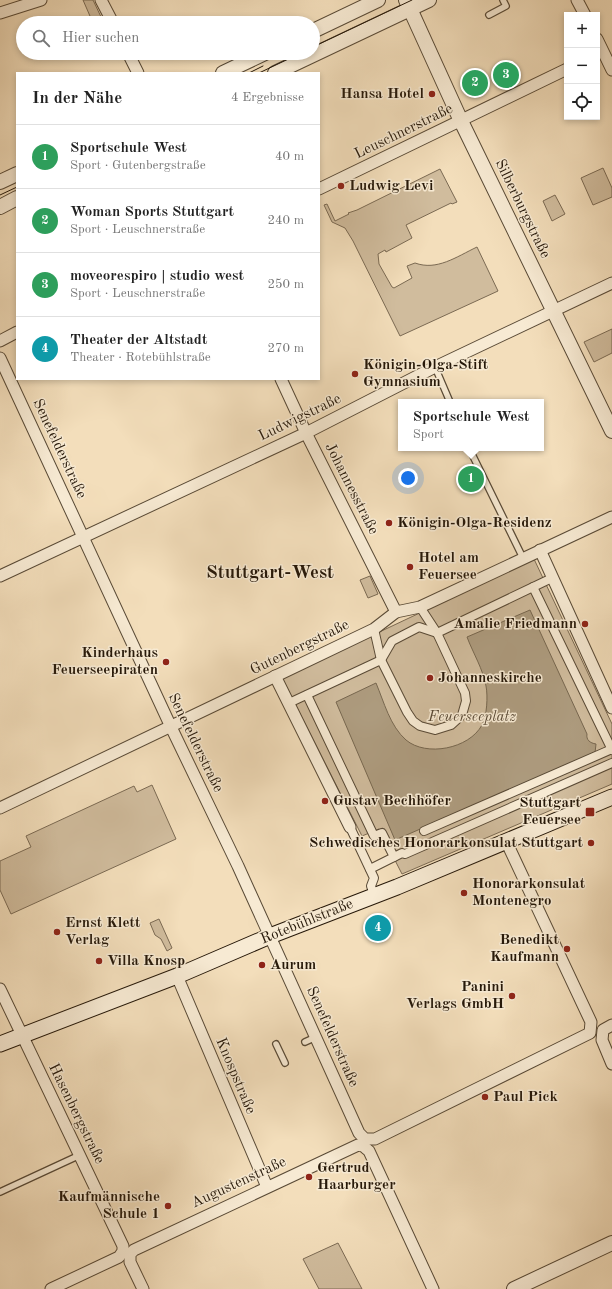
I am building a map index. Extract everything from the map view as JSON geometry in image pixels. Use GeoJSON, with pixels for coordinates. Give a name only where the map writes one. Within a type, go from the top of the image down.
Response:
{"type":"FeatureCollection","features":[{"type":"Feature","properties":{"kind":"main road","name":"Rotebühlstraße"},"geometry":{"type":"LineString","coordinates":[[0,1044],[177,976],[270,936],[612,797]]}},
{"type":"Feature","properties":{"kind":"street"},"geometry":{"type":"LineString","coordinates":[[0,13],[41,0]]}},
{"type":"Feature","properties":{"kind":"street"},"geometry":{"type":"LineString","coordinates":[[101,0],[109,16]]}},
{"type":"Feature","properties":{"kind":"street"},"geometry":{"type":"LineString","coordinates":[[320,28],[378,0]]}},
{"type":"Feature","properties":{"kind":"street"},"geometry":{"type":"LineString","coordinates":[[320,50],[408,5],[429,0]]}},
{"type":"Feature","properties":{"kind":"street"},"geometry":{"type":"LineString","coordinates":[[577,0],[583,12]]}},
{"type":"Feature","properties":{"kind":"street","name":"Silberburgstraße"},"geometry":{"type":"LineString","coordinates":[[408,5],[460,121],[612,431]]}},
{"type":"Feature","properties":{"kind":"street"},"geometry":{"type":"LineString","coordinates":[[604,51],[612,70]]}},
{"type":"Feature","properties":{"kind":"street"},"geometry":{"type":"LineString","coordinates":[[132,60],[138,72]]}},
{"type":"Feature","properties":{"kind":"street"},"geometry":{"type":"LineString","coordinates":[[225,72],[250,60]]}},
{"type":"Feature","properties":{"kind":"street"},"geometry":{"type":"LineString","coordinates":[[277,72],[300,60]]}},
{"type":"Feature","properties":{"kind":"street","name":"Leuschnerstraße"},"geometry":{"type":"LineString","coordinates":[[320,189],[564,70]]}},
{"type":"Feature","properties":{"kind":"street"},"geometry":{"type":"LineString","coordinates":[[0,182],[16,174]]}},
{"type":"Feature","properties":{"kind":"street"},"geometry":{"type":"LineString","coordinates":[[0,207],[16,199]]}},
{"type":"Feature","properties":{"kind":"street","name":"Ludwigstraße"},"geometry":{"type":"LineString","coordinates":[[0,576],[306,433],[435,367],[612,283]]}},
{"type":"Feature","properties":{"kind":"street"},"geometry":{"type":"LineString","coordinates":[[0,341],[16,333]]}},
{"type":"Feature","properties":{"kind":"street","name":"Senefelderstraße"},"geometry":{"type":"LineString","coordinates":[[0,358],[170,727],[270,936],[359,1133],[433,1289]]}},
{"type":"Feature","properties":{"kind":"street","name":"Johannesstraße"},"geometry":{"type":"LineString","coordinates":[[281,380],[306,433],[396,612]]}},
{"type":"Feature","properties":{"kind":"street","name":"Gutenbergstraße"},"geometry":{"type":"LineString","coordinates":[[0,808],[374,629],[396,612],[420,608],[612,517]]}},
{"type":"Feature","properties":{"kind":"street"},"geometry":{"type":"LineString","coordinates":[[540,550],[612,708]]}},
{"type":"Feature","properties":{"kind":"street"},"geometry":{"type":"LineString","coordinates":[[289,703],[381,660],[392,641],[419,627],[436,633],[552,578]]}},
{"type":"Feature","properties":{"kind":"street"},"geometry":{"type":"LineString","coordinates":[[424,831],[612,750],[533,587]]}},
{"type":"Feature","properties":{"kind":"street"},"geometry":{"type":"LineString","coordinates":[[374,629],[381,660],[406,712],[413,721],[420,726],[435,730],[452,725],[462,715],[466,701],[465,693],[436,633],[420,608]]}},
{"type":"Feature","properties":{"kind":"street"},"geometry":{"type":"LineString","coordinates":[[275,676],[370,869],[374,878],[371,886],[374,895]]}},
{"type":"Feature","properties":{"kind":"street"},"geometry":{"type":"LineString","coordinates":[[307,695],[374,836],[382,833],[394,857]]}},
{"type":"Feature","properties":{"kind":"street"},"geometry":{"type":"LineString","coordinates":[[370,869],[394,857],[612,763]]}},
{"type":"Feature","properties":{"kind":"street"},"geometry":{"type":"LineString","coordinates":[[506,841],[612,1064]]}},
{"type":"Feature","properties":{"kind":"street","name":"Knospstraße"},"geometry":{"type":"LineString","coordinates":[[177,976],[267,1187]]}},
{"type":"Feature","properties":{"kind":"street","name":"Hasenbergstraße"},"geometry":{"type":"LineString","coordinates":[[0,989],[143,1289]]}},
{"type":"Feature","properties":{"kind":"street","name":"Augustenstraße"},"geometry":{"type":"LineString","coordinates":[[51,1289],[354,1146],[375,1139],[476,1088],[596,1031],[612,1025]]}},
{"type":"Feature","properties":{"kind":"street"},"geometry":{"type":"LineString","coordinates":[[514,1289],[612,1243]]}},
{"type":"Feature","properties":{"kind":"lane"},"geometry":{"type":"LineString","coordinates":[[488,15],[506,6],[503,0]]}},
{"type":"Feature","properties":{"kind":"lane"},"geometry":{"type":"LineString","coordinates":[[435,367],[449,399]]}},
{"type":"Feature","properties":{"kind":"lane"},"geometry":{"type":"LineString","coordinates":[[470,451],[523,558]]}},
{"type":"Feature","properties":{"kind":"lane"},"geometry":{"type":"LineString","coordinates":[[305,1042],[316,1037]]}},
{"type":"Feature","properties":{"kind":"lane"},"geometry":{"type":"LineString","coordinates":[[276,1044],[283,1053],[285,1063]]}},
{"type":"Feature","properties":{"kind":"lane"},"geometry":{"type":"LineString","coordinates":[[0,1192],[80,1155]]}},
{"type":"Feature","properties":{"kind":"green space"},"geometry":{"type":"Polygon","coordinates":[[[83,0],[93,0],[101,16],[90,16],[83,0]]]}},
{"type":"Feature","properties":{"kind":"green space"},"geometry":{"type":"Polygon","coordinates":[[[603,168],[612,188],[612,197],[593,205],[581,178],[603,168]]]}},
{"type":"Feature","properties":{"kind":"green space"},"geometry":{"type":"Polygon","coordinates":[[[440,169],[457,202],[451,203],[406,225],[412,238],[386,252],[385,250],[378,254],[379,264],[394,288],[412,278],[407,266],[415,263],[423,265],[439,264],[454,259],[477,247],[498,291],[400,336],[353,241],[345,228],[332,222],[324,205],[327,204],[335,221],[349,214],[348,213],[440,169]]]}},
{"type":"Feature","properties":{"kind":"green space"},"geometry":{"type":"Polygon","coordinates":[[[555,195],[565,214],[552,221],[543,201],[555,195]]]}},
{"type":"Feature","properties":{"kind":"green space"},"geometry":{"type":"Polygon","coordinates":[[[612,329],[612,353],[594,362],[584,342],[612,329]]]}},
{"type":"Feature","properties":{"kind":"green space","name":"Feuerseeplatz"},"geometry":{"type":"Polygon","coordinates":[[[534,559],[612,724],[612,784],[402,874],[379,829],[362,836],[282,678],[534,559]]]}},
{"type":"Feature","properties":{"kind":"green space"},"geometry":{"type":"Polygon","coordinates":[[[370,576],[378,594],[368,598],[360,580],[370,576]]]}},
{"type":"Feature","properties":{"kind":"green space"},"geometry":{"type":"Polygon","coordinates":[[[152,785],[176,839],[11,914],[0,890],[0,861],[31,847],[26,836],[134,786],[137,792],[152,785]]]}},
{"type":"Feature","properties":{"kind":"green space"},"geometry":{"type":"Polygon","coordinates":[[[159,919],[172,948],[167,951],[161,939],[155,935],[150,923],[159,919]]]}},
{"type":"Feature","properties":{"kind":"green space"},"geometry":{"type":"Polygon","coordinates":[[[338,1243],[362,1289],[319,1289],[303,1259],[338,1243]]]}},
{"type":"Feature","properties":{"kind":"shaded area"},"geometry":{"type":"Polygon","coordinates":[[[530,610],[587,734],[588,740],[596,744],[595,753],[395,840],[336,702],[376,683],[392,721],[400,734],[406,740],[414,745],[424,748],[447,748],[458,745],[476,733],[482,725],[487,706],[487,690],[485,680],[467,637],[530,610]]]}},
{"type":"Feature","properties":{"kind":"tram line"},"geometry":{"type":"LineString","coordinates":[[320,44],[412,0]]}},
{"type":"Feature","properties":{"kind":"tram line"},"geometry":{"type":"LineString","coordinates":[[261,72],[286,60]]}},
{"type":"Feature","properties":{"kind":"tram line"},"geometry":{"type":"LineString","coordinates":[[251,72],[263,66]]}},
{"type":"Feature","properties":{"kind":"tram line"},"geometry":{"type":"LineString","coordinates":[[0,195],[16,187]]}},
{"type":"Feature","properties":{"kind":"place","name":"moveorespiro | studio west"},"geometry":{"type":"Point","coordinates":[506,75]}},
{"type":"Feature","properties":{"kind":"place","name":"Woman Sports Stuttgart"},"geometry":{"type":"Point","coordinates":[475,83]}},
{"type":"Feature","properties":{"kind":"place","name":"Hansa Hotel"},"geometry":{"type":"Point","coordinates":[432,94]}},
{"type":"Feature","properties":{"kind":"place","name":"Ludwig Levi"},"geometry":{"type":"Point","coordinates":[341,186]}},
{"type":"Feature","properties":{"kind":"place","name":"Königin-Olga-Stift Gymnasium"},"geometry":{"type":"Point","coordinates":[355,374]}},
{"type":"Feature","properties":{"kind":"place","name":"Sportschule West"},"geometry":{"type":"Point","coordinates":[471,479]}},
{"type":"Feature","properties":{"kind":"place","name":"Königin-Olga-Residenz"},"geometry":{"type":"Point","coordinates":[389,523]}},
{"type":"Feature","properties":{"kind":"place","name":"Hotel am Feuersee"},"geometry":{"type":"Point","coordinates":[410,567]}},
{"type":"Feature","properties":{"kind":"place","name":"Amalie Friedmann"},"geometry":{"type":"Point","coordinates":[585,624]}},
{"type":"Feature","properties":{"kind":"place","name":"Kinderhaus Feuerseepiraten"},"geometry":{"type":"Point","coordinates":[166,662]}},
{"type":"Feature","properties":{"kind":"place","name":"Johanneskirche"},"geometry":{"type":"Point","coordinates":[430,678]}},
{"type":"Feature","properties":{"kind":"place","name":"Gustav Bechhöfer"},"geometry":{"type":"Point","coordinates":[325,801]}},
{"type":"Feature","properties":{"kind":"place","name":"Stuttgart Feuersee"},"geometry":{"type":"Point","coordinates":[590,812]}},
{"type":"Feature","properties":{"kind":"place","name":"Schwedisches Honorarkonsulat Stuttgart"},"geometry":{"type":"Point","coordinates":[591,843]}},
{"type":"Feature","properties":{"kind":"place","name":"Honorarkonsulat Montenegro"},"geometry":{"type":"Point","coordinates":[464,893]}},
{"type":"Feature","properties":{"kind":"place","name":"Theater der Altstadt"},"geometry":{"type":"Point","coordinates":[378,928]}},
{"type":"Feature","properties":{"kind":"place","name":"Ernst Klett Verlag"},"geometry":{"type":"Point","coordinates":[57,932]}},
{"type":"Feature","properties":{"kind":"place","name":"Benedikt Kaufmann"},"geometry":{"type":"Point","coordinates":[567,949]}},
{"type":"Feature","properties":{"kind":"place","name":"Villa Knosp"},"geometry":{"type":"Point","coordinates":[99,961]}},
{"type":"Feature","properties":{"kind":"place","name":"Aurum"},"geometry":{"type":"Point","coordinates":[262,965]}},
{"type":"Feature","properties":{"kind":"place","name":"Panini Verlags GmbH"},"geometry":{"type":"Point","coordinates":[512,996]}},
{"type":"Feature","properties":{"kind":"place","name":"Paul Pick"},"geometry":{"type":"Point","coordinates":[485,1097]}},
{"type":"Feature","properties":{"kind":"place","name":"Gertrud Haarburger"},"geometry":{"type":"Point","coordinates":[309,1177]}},
{"type":"Feature","properties":{"kind":"place","name":"Kaufmännische Schule 1"},"geometry":{"type":"Point","coordinates":[168,1206]}},
{"type":"Feature","properties":{"kind":"district","name":"Stuttgart-West"},"geometry":{"type":"Point","coordinates":[270,573]}}]}
